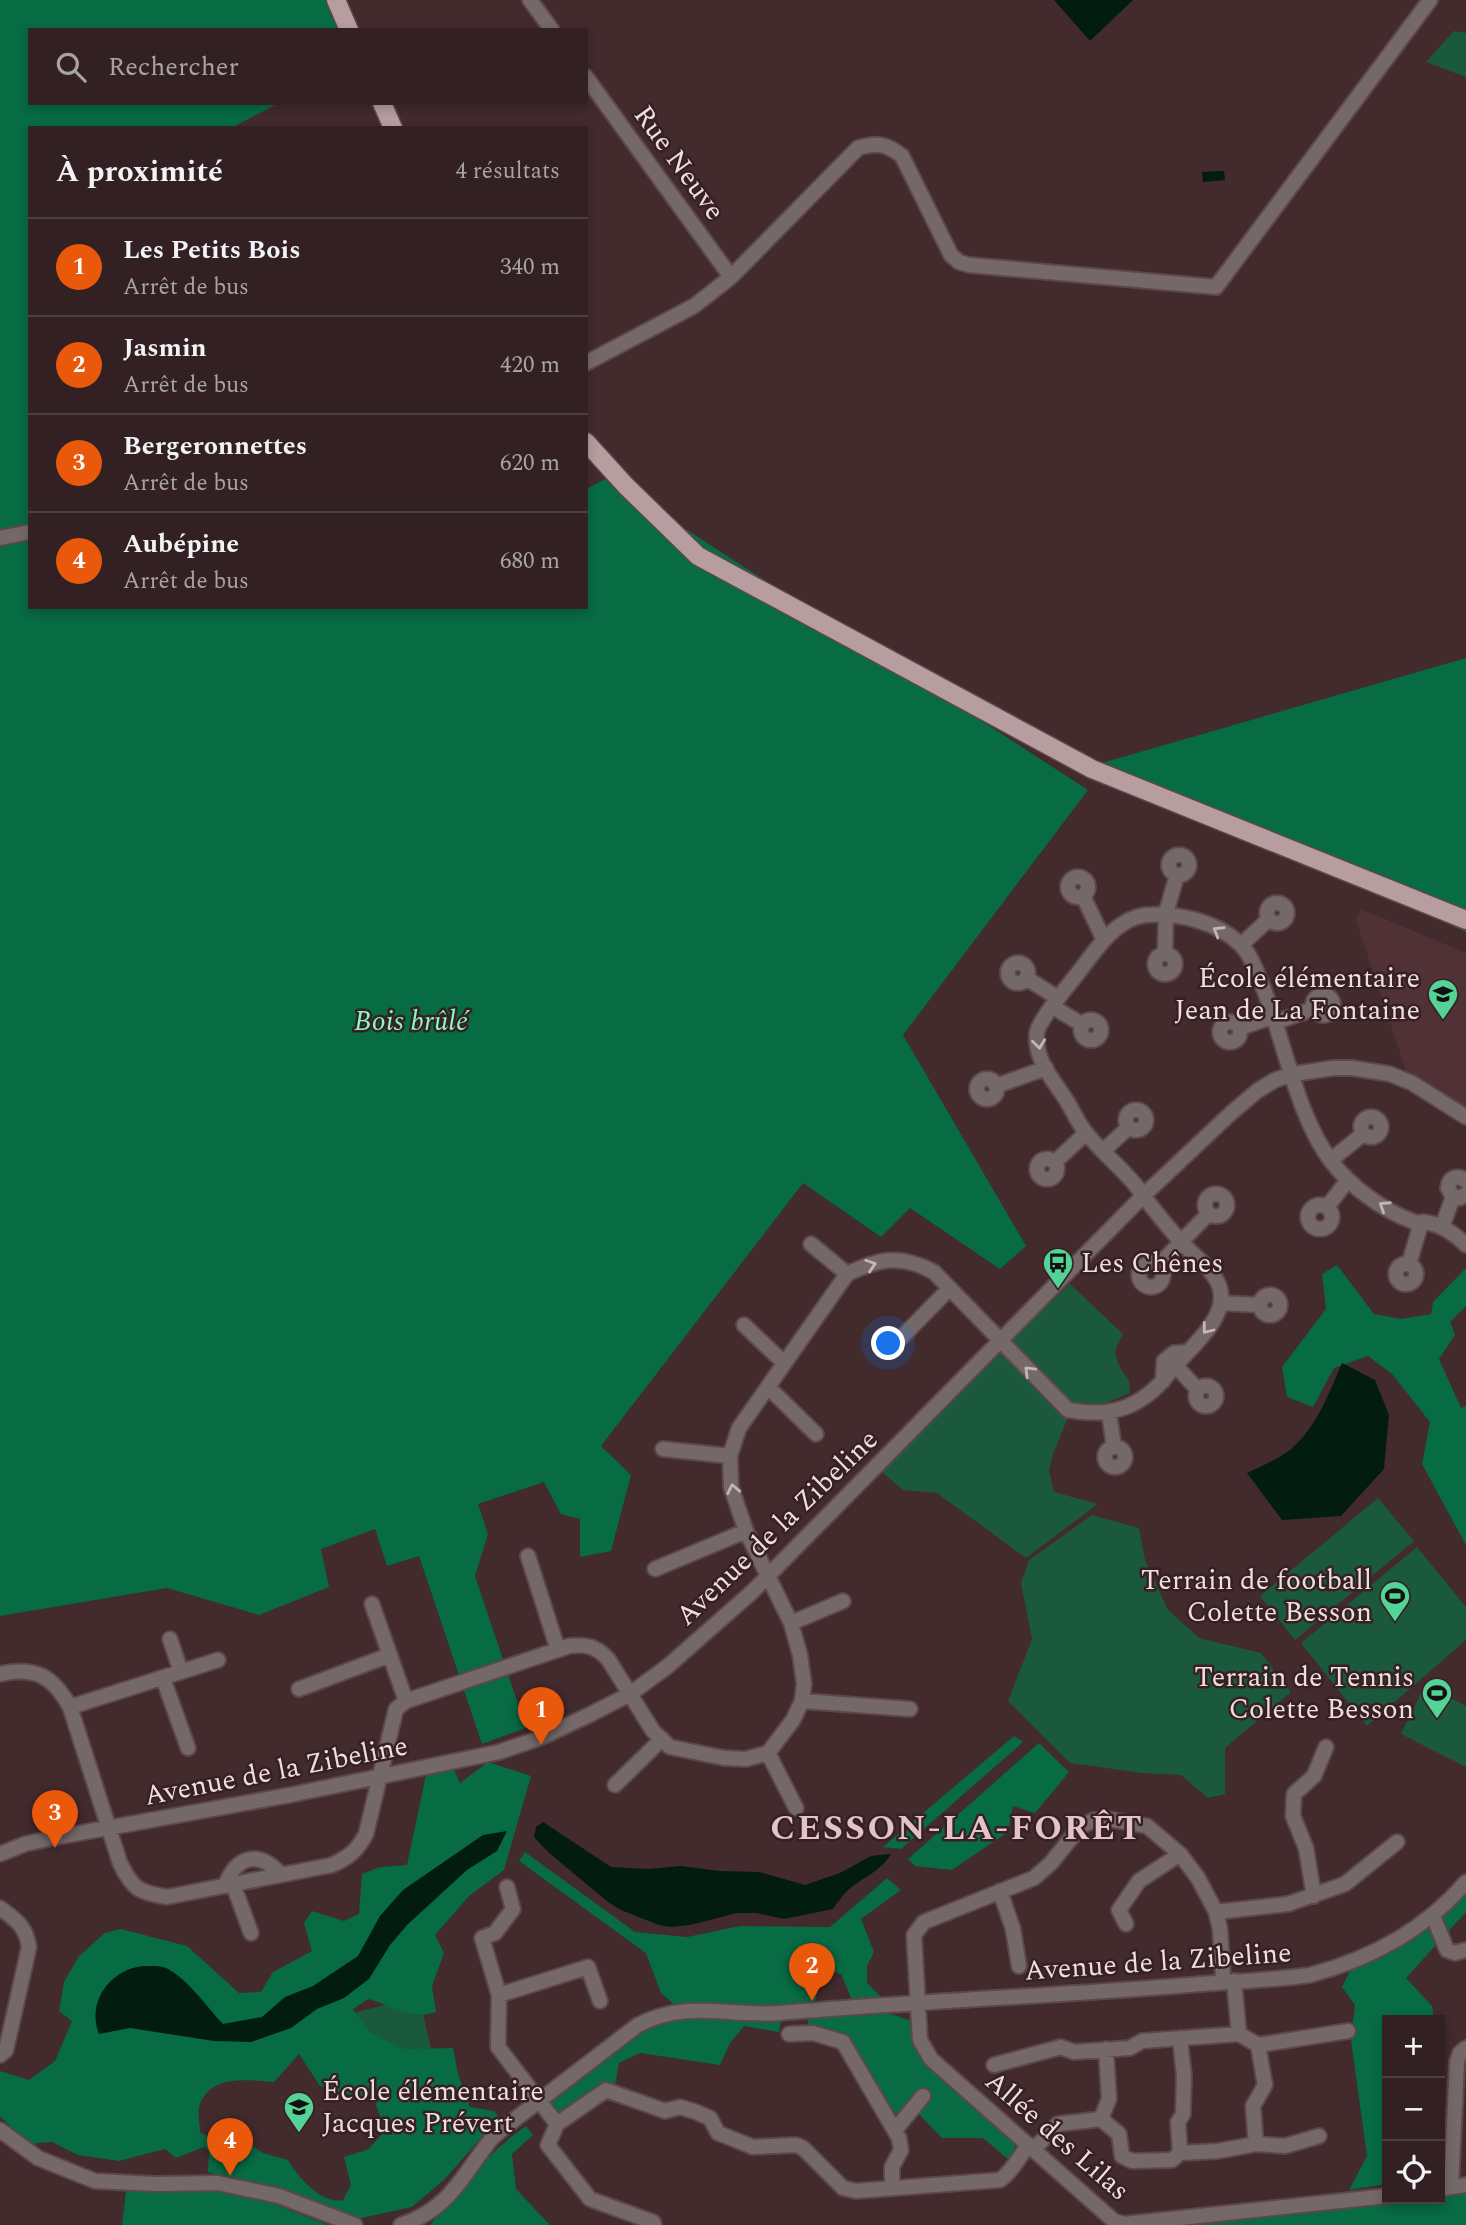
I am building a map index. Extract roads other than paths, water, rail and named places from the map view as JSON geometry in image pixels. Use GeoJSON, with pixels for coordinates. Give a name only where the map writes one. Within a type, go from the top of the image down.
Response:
{"type":"FeatureCollection","features":[{"type":"Feature","properties":{"kind":"main road"},"geometry":{"type":"LineString","coordinates":[[336,0],[348,28]]}},
{"type":"Feature","properties":{"kind":"main road"},"geometry":{"type":"LineString","coordinates":[[383,105],[392,126]]}},
{"type":"Feature","properties":{"kind":"main road"},"geometry":{"type":"LineString","coordinates":[[588,444],[626,486],[698,556],[1092,769],[1466,920]]}},
{"type":"Feature","properties":{"kind":"street"},"geometry":{"type":"LineString","coordinates":[[530,0],[551,28]]}},
{"type":"Feature","properties":{"kind":"street"},"geometry":{"type":"LineString","coordinates":[[588,362],[694,306],[731,277],[858,148],[881,144],[902,156],[951,255],[959,262],[1216,287],[1430,0]]}},
{"type":"Feature","properties":{"kind":"street","name":"Rue Neuve"},"geometry":{"type":"LineString","coordinates":[[588,80],[731,277]]}},
{"type":"Feature","properties":{"kind":"street"},"geometry":{"type":"LineString","coordinates":[[0,538],[28,532]]}},
{"type":"Feature","properties":{"kind":"street"},"geometry":{"type":"LineString","coordinates":[[1165,953],[1166,913],[1177,875]]}},
{"type":"Feature","properties":{"kind":"street"},"geometry":{"type":"LineString","coordinates":[[1083,896],[1104,940]]}},
{"type":"Feature","properties":{"kind":"street"},"geometry":{"type":"LineString","coordinates":[[0,1674],[36,1672],[57,1685],[70,1707],[108,1828],[128,1880],[140,1892],[167,1897],[332,1865],[349,1857],[366,1834],[396,1709],[406,1701],[558,1650],[586,1644],[599,1650],[608,1659],[653,1731],[670,1746],[724,1758],[746,1759],[768,1753],[784,1735],[802,1701],[804,1684],[800,1655],[791,1623],[746,1531],[731,1487],[730,1456],[739,1428],[783,1362],[847,1275],[870,1263],[893,1259],[917,1262],[934,1272],[950,1287],[1001,1340],[1006,1349],[1068,1410],[1088,1414],[1109,1413],[1141,1399],[1163,1381],[1206,1331],[1222,1303],[1216,1278],[1086,1133],[1038,1050],[1037,1032],[1056,1003],[1104,940],[1133,917],[1166,913],[1211,925],[1241,945],[1257,972],[1313,1132],[1331,1160],[1348,1180],[1385,1208],[1415,1223],[1442,1227],[1466,1245]]}},
{"type":"Feature","properties":{"kind":"street"},"geometry":{"type":"LineString","coordinates":[[1241,945],[1269,919]]}},
{"type":"Feature","properties":{"kind":"street"},"geometry":{"type":"LineString","coordinates":[[1026,978],[1083,1026]]}},
{"type":"Feature","properties":{"kind":"street"},"geometry":{"type":"LineString","coordinates":[[1240,1028],[1313,1009]]}},
{"type":"Feature","properties":{"kind":"street"},"geometry":{"type":"LineString","coordinates":[[996,1086],[1046,1068]]}},
{"type":"Feature","properties":{"kind":"street","name":"Avenue de la Zibeline"},"geometry":{"type":"LineString","coordinates":[[0,1854],[50,1839],[380,1777],[511,1748],[540,1738],[630,1694],[711,1629],[768,1574],[1143,1196],[1241,1103],[1275,1080],[1293,1074],[1352,1068],[1390,1074],[1428,1092],[1466,1117]]}},
{"type":"Feature","properties":{"kind":"street"},"geometry":{"type":"LineString","coordinates":[[1104,1150],[1129,1127]]}},
{"type":"Feature","properties":{"kind":"street"},"geometry":{"type":"LineString","coordinates":[[1055,1163],[1086,1133]]}},
{"type":"Feature","properties":{"kind":"street"},"geometry":{"type":"LineString","coordinates":[[1331,1160],[1363,1134]]}},
{"type":"Feature","properties":{"kind":"street"},"geometry":{"type":"LineString","coordinates":[[1442,1227],[1460,1196],[1448,1188],[1449,1182],[1458,1177],[1466,1181]]}},
{"type":"Feature","properties":{"kind":"street"},"geometry":{"type":"LineString","coordinates":[[1327,1208],[1348,1180]]}},
{"type":"Feature","properties":{"kind":"street"},"geometry":{"type":"LineString","coordinates":[[1158,1266],[1209,1213]]}},
{"type":"Feature","properties":{"kind":"street"},"geometry":{"type":"LineString","coordinates":[[1409,1264],[1421,1223]]}},
{"type":"Feature","properties":{"kind":"street"},"geometry":{"type":"LineString","coordinates":[[811,1244],[847,1275]]}},
{"type":"Feature","properties":{"kind":"street"},"geometry":{"type":"LineString","coordinates":[[901,1338],[950,1287]]}},
{"type":"Feature","properties":{"kind":"street"},"geometry":{"type":"LineString","coordinates":[[1222,1303],[1259,1305]]}},
{"type":"Feature","properties":{"kind":"street"},"geometry":{"type":"LineString","coordinates":[[744,1325],[783,1362]]}},
{"type":"Feature","properties":{"kind":"street"},"geometry":{"type":"LineString","coordinates":[[1163,1381],[1164,1361],[1174,1353],[1187,1352]]}},
{"type":"Feature","properties":{"kind":"street"},"geometry":{"type":"LineString","coordinates":[[1175,1365],[1198,1390]]}},
{"type":"Feature","properties":{"kind":"street"},"geometry":{"type":"LineString","coordinates":[[768,1387],[816,1434]]}},
{"type":"Feature","properties":{"kind":"street"},"geometry":{"type":"LineString","coordinates":[[1109,1413],[1114,1447]]}},
{"type":"Feature","properties":{"kind":"street"},"geometry":{"type":"LineString","coordinates":[[663,1449],[730,1456]]}},
{"type":"Feature","properties":{"kind":"street"},"geometry":{"type":"LineString","coordinates":[[655,1569],[746,1531]]}},
{"type":"Feature","properties":{"kind":"street"},"geometry":{"type":"LineString","coordinates":[[528,1556],[558,1650]]}},
{"type":"Feature","properties":{"kind":"street"},"geometry":{"type":"LineString","coordinates":[[791,1623],[843,1601]]}},
{"type":"Feature","properties":{"kind":"street"},"geometry":{"type":"LineString","coordinates":[[372,1604],[406,1701]]}},
{"type":"Feature","properties":{"kind":"street"},"geometry":{"type":"LineString","coordinates":[[170,1639],[181,1672]]}},
{"type":"Feature","properties":{"kind":"street"},"geometry":{"type":"LineString","coordinates":[[299,1689],[390,1655]]}},
{"type":"Feature","properties":{"kind":"street"},"geometry":{"type":"LineString","coordinates":[[70,1707],[218,1660]]}},
{"type":"Feature","properties":{"kind":"street"},"geometry":{"type":"LineString","coordinates":[[163,1678],[188,1748]]}},
{"type":"Feature","properties":{"kind":"street"},"geometry":{"type":"LineString","coordinates":[[802,1701],[910,1709]]}},
{"type":"Feature","properties":{"kind":"street"},"geometry":{"type":"LineString","coordinates":[[615,1785],[662,1739]]}},
{"type":"Feature","properties":{"kind":"street"},"geometry":{"type":"LineString","coordinates":[[1314,1896],[1306,1848],[1293,1816],[1294,1794],[1314,1776],[1326,1747]]}},
{"type":"Feature","properties":{"kind":"street"},"geometry":{"type":"LineString","coordinates":[[768,1753],[796,1808]]}},
{"type":"Feature","properties":{"kind":"street"},"geometry":{"type":"LineString","coordinates":[[1019,1966],[1013,1929],[1000,1891],[1034,1878],[1051,1863],[1080,1827],[1094,1820],[1108,1819],[1147,1826],[1180,1854],[1198,1878],[1216,1912],[1220,1929],[1223,1976],[1230,1982],[1238,2034]]}},
{"type":"Feature","properties":{"kind":"street"},"geometry":{"type":"LineString","coordinates":[[1216,1912],[1288,1904],[1314,1896],[1345,1884],[1397,1842]]}},
{"type":"Feature","properties":{"kind":"street"},"geometry":{"type":"LineString","coordinates":[[1126,1924],[1119,1910],[1139,1881],[1180,1854]]}},
{"type":"Feature","properties":{"kind":"street"},"geometry":{"type":"LineString","coordinates":[[251,1933],[229,1885],[231,1870],[243,1860],[261,1859],[272,1865],[281,1875]]}},
{"type":"Feature","properties":{"kind":"street","name":"Avenue de la Zibeline"},"geometry":{"type":"LineString","coordinates":[[402,2225],[429,2214],[440,2205],[492,2138],[638,2025],[658,2015],[713,2009],[775,2013],[1287,1978],[1339,1968],[1391,1944],[1433,1916],[1466,1882]]}},
{"type":"Feature","properties":{"kind":"street"},"geometry":{"type":"LineString","coordinates":[[507,1887],[513,1909],[495,1933],[482,1938],[499,1995],[498,2047],[557,2124]]}},
{"type":"Feature","properties":{"kind":"street","name":"Allée des Lilas"},"geometry":{"type":"LineString","coordinates":[[1000,1891],[924,1922],[915,1931],[920,2039],[931,2059],[1104,2213],[1124,2224],[1382,2197]]}},
{"type":"Feature","properties":{"kind":"street"},"geometry":{"type":"LineString","coordinates":[[0,1908],[19,1922],[27,1934],[29,1947],[6,2050],[0,2055]]}},
{"type":"Feature","properties":{"kind":"street"},"geometry":{"type":"LineString","coordinates":[[1433,1916],[1447,1950],[1455,1953],[1466,1950]]}},
{"type":"Feature","properties":{"kind":"street"},"geometry":{"type":"LineString","coordinates":[[499,1995],[588,1967],[600,2001]]}},
{"type":"Feature","properties":{"kind":"street"},"geometry":{"type":"LineString","coordinates":[[994,2065],[1061,2047],[1074,2052],[1130,2048],[1142,2041],[1238,2034],[1258,2045],[1348,2031]]}},
{"type":"Feature","properties":{"kind":"street"},"geometry":{"type":"LineString","coordinates":[[789,2034],[813,2033],[843,2042],[899,2138],[901,2150],[892,2167],[892,2188]]}},
{"type":"Feature","properties":{"kind":"street"},"geometry":{"type":"LineString","coordinates":[[1180,2038],[1184,2076],[1183,2114],[1178,2122],[1180,2153]]}},
{"type":"Feature","properties":{"kind":"street"},"geometry":{"type":"LineString","coordinates":[[1256,2144],[1253,2106],[1265,2085],[1258,2045]]}},
{"type":"Feature","properties":{"kind":"street"},"geometry":{"type":"LineString","coordinates":[[1452,2187],[1457,2062],[1460,2053],[1466,2048]]}},
{"type":"Feature","properties":{"kind":"street"},"geometry":{"type":"LineString","coordinates":[[1101,2119],[1109,2099],[1106,2049]]}},
{"type":"Feature","properties":{"kind":"street"},"geometry":{"type":"LineString","coordinates":[[654,2225],[590,2199],[548,2146],[557,2124],[606,2090],[665,2111],[680,2107],[696,2112],[710,2118],[718,2133],[753,2147],[796,2145],[803,2148],[843,2188],[849,2190],[1000,2180],[1009,2174],[1020,2155],[1058,2124],[1101,2119],[1119,2134],[1122,2156],[1132,2161],[1172,2160],[1180,2153],[1218,2151],[1256,2144],[1285,2146],[1319,2136]]}},
{"type":"Feature","properties":{"kind":"street"},"geometry":{"type":"LineString","coordinates":[[895,2130],[923,2096]]}},
{"type":"Feature","properties":{"kind":"street"},"geometry":{"type":"LineString","coordinates":[[0,2130],[38,2158],[95,2181],[156,2184],[200,2182],[229,2185],[279,2196],[355,2225]]}},
{"type":"Feature","properties":{"kind":"place","name":"École élémentaire Jean de La Fontaine"},"geometry":{"type":"Point","coordinates":[1443,1021]}},
{"type":"Feature","properties":{"kind":"place","name":"Les Chênes"},"geometry":{"type":"Point","coordinates":[1058,1290]}},
{"type":"Feature","properties":{"kind":"place","name":"Terrain de football Colette Besson"},"geometry":{"type":"Point","coordinates":[1395,1623]}},
{"type":"Feature","properties":{"kind":"place","name":"Terrain de Tennis Colette Besson"},"geometry":{"type":"Point","coordinates":[1437,1720]}},
{"type":"Feature","properties":{"kind":"place","name":"Les Petits Bois"},"geometry":{"type":"Point","coordinates":[541,1745]}},
{"type":"Feature","properties":{"kind":"place","name":"Bergeronnettes"},"geometry":{"type":"Point","coordinates":[55,1848]}},
{"type":"Feature","properties":{"kind":"place","name":"Jasmin"},"geometry":{"type":"Point","coordinates":[812,2001]}},
{"type":"Feature","properties":{"kind":"place","name":"École élémentaire Jacques Prévert"},"geometry":{"type":"Point","coordinates":[299,2134]}},
{"type":"Feature","properties":{"kind":"place","name":"Aubépine"},"geometry":{"type":"Point","coordinates":[230,2176]}},
{"type":"Feature","properties":{"kind":"district","name":"CESSON-LA-FORÊT"},"geometry":{"type":"Point","coordinates":[957,1828]}},
{"type":"Feature","properties":{"kind":"park label","name":"Bois brûlé"},"geometry":{"type":"Point","coordinates":[411,1021]}}]}
